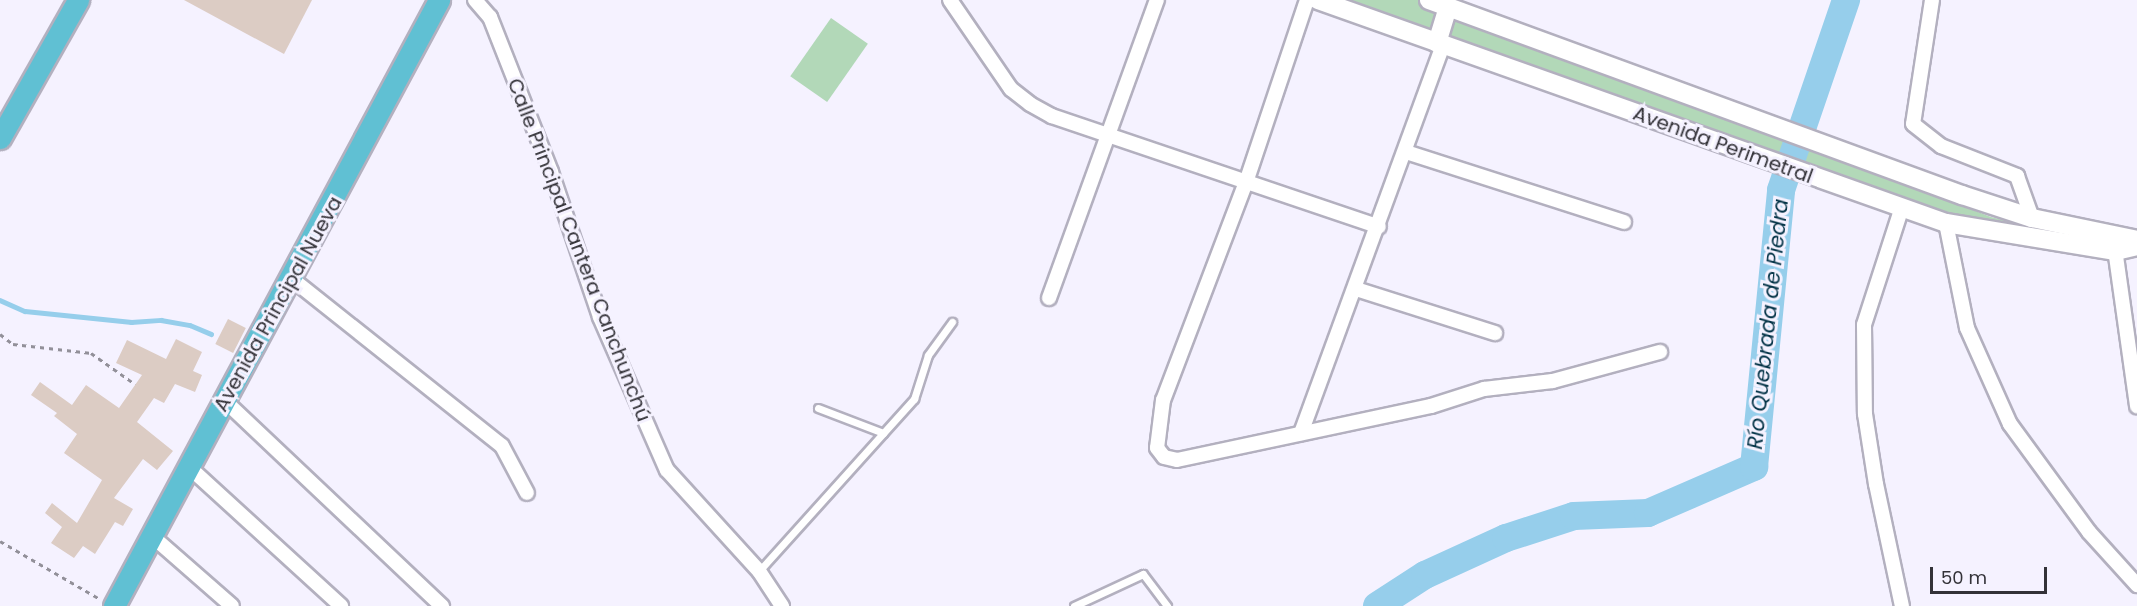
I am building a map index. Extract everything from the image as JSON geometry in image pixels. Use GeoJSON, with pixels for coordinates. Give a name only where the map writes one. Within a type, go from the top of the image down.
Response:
{"type":"FeatureCollection","features":[{"type":"Feature","properties":{"kind":"highway"},"geometry":{"type":"LineString","coordinates":[[0,138],[78,0]]}},
{"type":"Feature","properties":{"kind":"highway","name":"Avenida Principal Nueva"},"geometry":{"type":"LineString","coordinates":[[108,603],[152,536],[292,279],[439,0]]}},
{"type":"Feature","properties":{"kind":"main road","name":"Avenida Perimetral"},"geometry":{"type":"LineString","coordinates":[[1318,0],[1946,223],[2137,246]]}},
{"type":"Feature","properties":{"kind":"main road","name":"Avenida Perimetral"},"geometry":{"type":"LineString","coordinates":[[1429,0],[1722,110],[2032,218],[2114,243],[2137,240]]}},
{"type":"Feature","properties":{"kind":"main road"},"geometry":{"type":"LineString","coordinates":[[1440,44],[1448,7]]}},
{"type":"Feature","properties":{"kind":"street","name":"Calle Principal Cantera Canchunchú"},"geometry":{"type":"LineString","coordinates":[[475,0],[490,17],[552,172],[600,317],[667,470],[759,571],[782,606]]}},
{"type":"Feature","properties":{"kind":"street"},"geometry":{"type":"LineString","coordinates":[[950,0],[1011,89],[1052,116],[1379,228]]}},
{"type":"Feature","properties":{"kind":"street"},"geometry":{"type":"LineString","coordinates":[[1049,298],[1157,0]]}},
{"type":"Feature","properties":{"kind":"street"},"geometry":{"type":"LineString","coordinates":[[1307,0],[1246,182],[1163,400],[1156,448],[1164,457],[1177,460],[1431,406],[1484,388],[1553,381],[1660,352]]}},
{"type":"Feature","properties":{"kind":"street"},"geometry":{"type":"LineString","coordinates":[[1932,0],[1913,124],[1941,146],[2017,176],[2032,218]]}},
{"type":"Feature","properties":{"kind":"street"},"geometry":{"type":"LineString","coordinates":[[1301,433],[1379,228],[1440,44]]}},
{"type":"Feature","properties":{"kind":"street"},"geometry":{"type":"LineString","coordinates":[[1406,152],[1624,222]]}},
{"type":"Feature","properties":{"kind":"street"},"geometry":{"type":"LineString","coordinates":[[1902,207],[1864,325],[1865,414],[1876,484],[1902,606]]}},
{"type":"Feature","properties":{"kind":"street"},"geometry":{"type":"LineString","coordinates":[[1946,223],[1967,328],[2010,424],[2089,532],[2137,585]]}},
{"type":"Feature","properties":{"kind":"street"},"geometry":{"type":"LineString","coordinates":[[2114,243],[2137,406]]}},
{"type":"Feature","properties":{"kind":"street"},"geometry":{"type":"LineString","coordinates":[[292,279],[502,446],[527,493]]}},
{"type":"Feature","properties":{"kind":"street"},"geometry":{"type":"LineString","coordinates":[[1356,289],[1495,333]]}},
{"type":"Feature","properties":{"kind":"street"},"geometry":{"type":"LineString","coordinates":[[225,401],[442,606]]}},
{"type":"Feature","properties":{"kind":"street"},"geometry":{"type":"LineString","coordinates":[[189,468],[341,606]]}},
{"type":"Feature","properties":{"kind":"street"},"geometry":{"type":"LineString","coordinates":[[152,536],[232,606]]}},
{"type":"Feature","properties":{"kind":"lane"},"geometry":{"type":"LineString","coordinates":[[759,571],[914,399],[928,355],[952,322]]}},
{"type":"Feature","properties":{"kind":"lane"},"geometry":{"type":"LineString","coordinates":[[818,408],[884,433]]}},
{"type":"Feature","properties":{"kind":"lane"},"geometry":{"type":"LineString","coordinates":[[1074,606],[1143,574],[1167,606]]}},
{"type":"Feature","properties":{"kind":"path"},"geometry":{"type":"LineString","coordinates":[[0,334],[13,344],[91,353],[135,384]]}},
{"type":"Feature","properties":{"kind":"path"},"geometry":{"type":"LineString","coordinates":[[0,541],[108,603]]}},
{"type":"Feature","properties":{"kind":"green space"},"geometry":{"type":"Polygon","coordinates":[[[1318,0],[1429,0],[1991,217],[2063,235],[1948,219],[1318,0]]]}},
{"type":"Feature","properties":{"kind":"green space"},"geometry":{"type":"Polygon","coordinates":[[[831,18],[868,44],[827,102],[790,76],[831,18]]]}},
{"type":"Feature","properties":{"kind":"building"},"geometry":{"type":"Polygon","coordinates":[[[184,0],[312,0],[284,54],[184,0]]]}},
{"type":"Feature","properties":{"kind":"building"},"geometry":{"type":"Polygon","coordinates":[[[228,319],[246,328],[233,353],[215,344],[228,319]]]}},
{"type":"Feature","properties":{"kind":"building"},"geometry":{"type":"Polygon","coordinates":[[[176,339],[202,352],[193,371],[202,375],[195,392],[175,384],[164,403],[154,398],[137,422],[173,451],[157,470],[143,459],[114,498],[133,509],[123,526],[115,522],[95,554],[83,546],[74,558],[51,543],[62,527],[45,513],[52,503],[77,523],[102,480],[64,453],[77,434],[54,416],[57,413],[31,395],[40,382],[72,405],[86,385],[119,408],[142,375],[116,363],[127,340],[166,359],[176,339]]]}},
{"type":"Feature","properties":{"kind":"waterway","name":"Río Quebrada de Piedra"},"geometry":{"type":"LineString","coordinates":[[1377,606],[1425,575],[1506,538],[1574,516],[1648,513],[1754,467],[1781,190],[1846,0]]}},
{"type":"Feature","properties":{"kind":"waterway"},"geometry":{"type":"LineString","coordinates":[[0,300],[25,311],[131,322],[161,320],[190,325],[211,334]]}}]}
